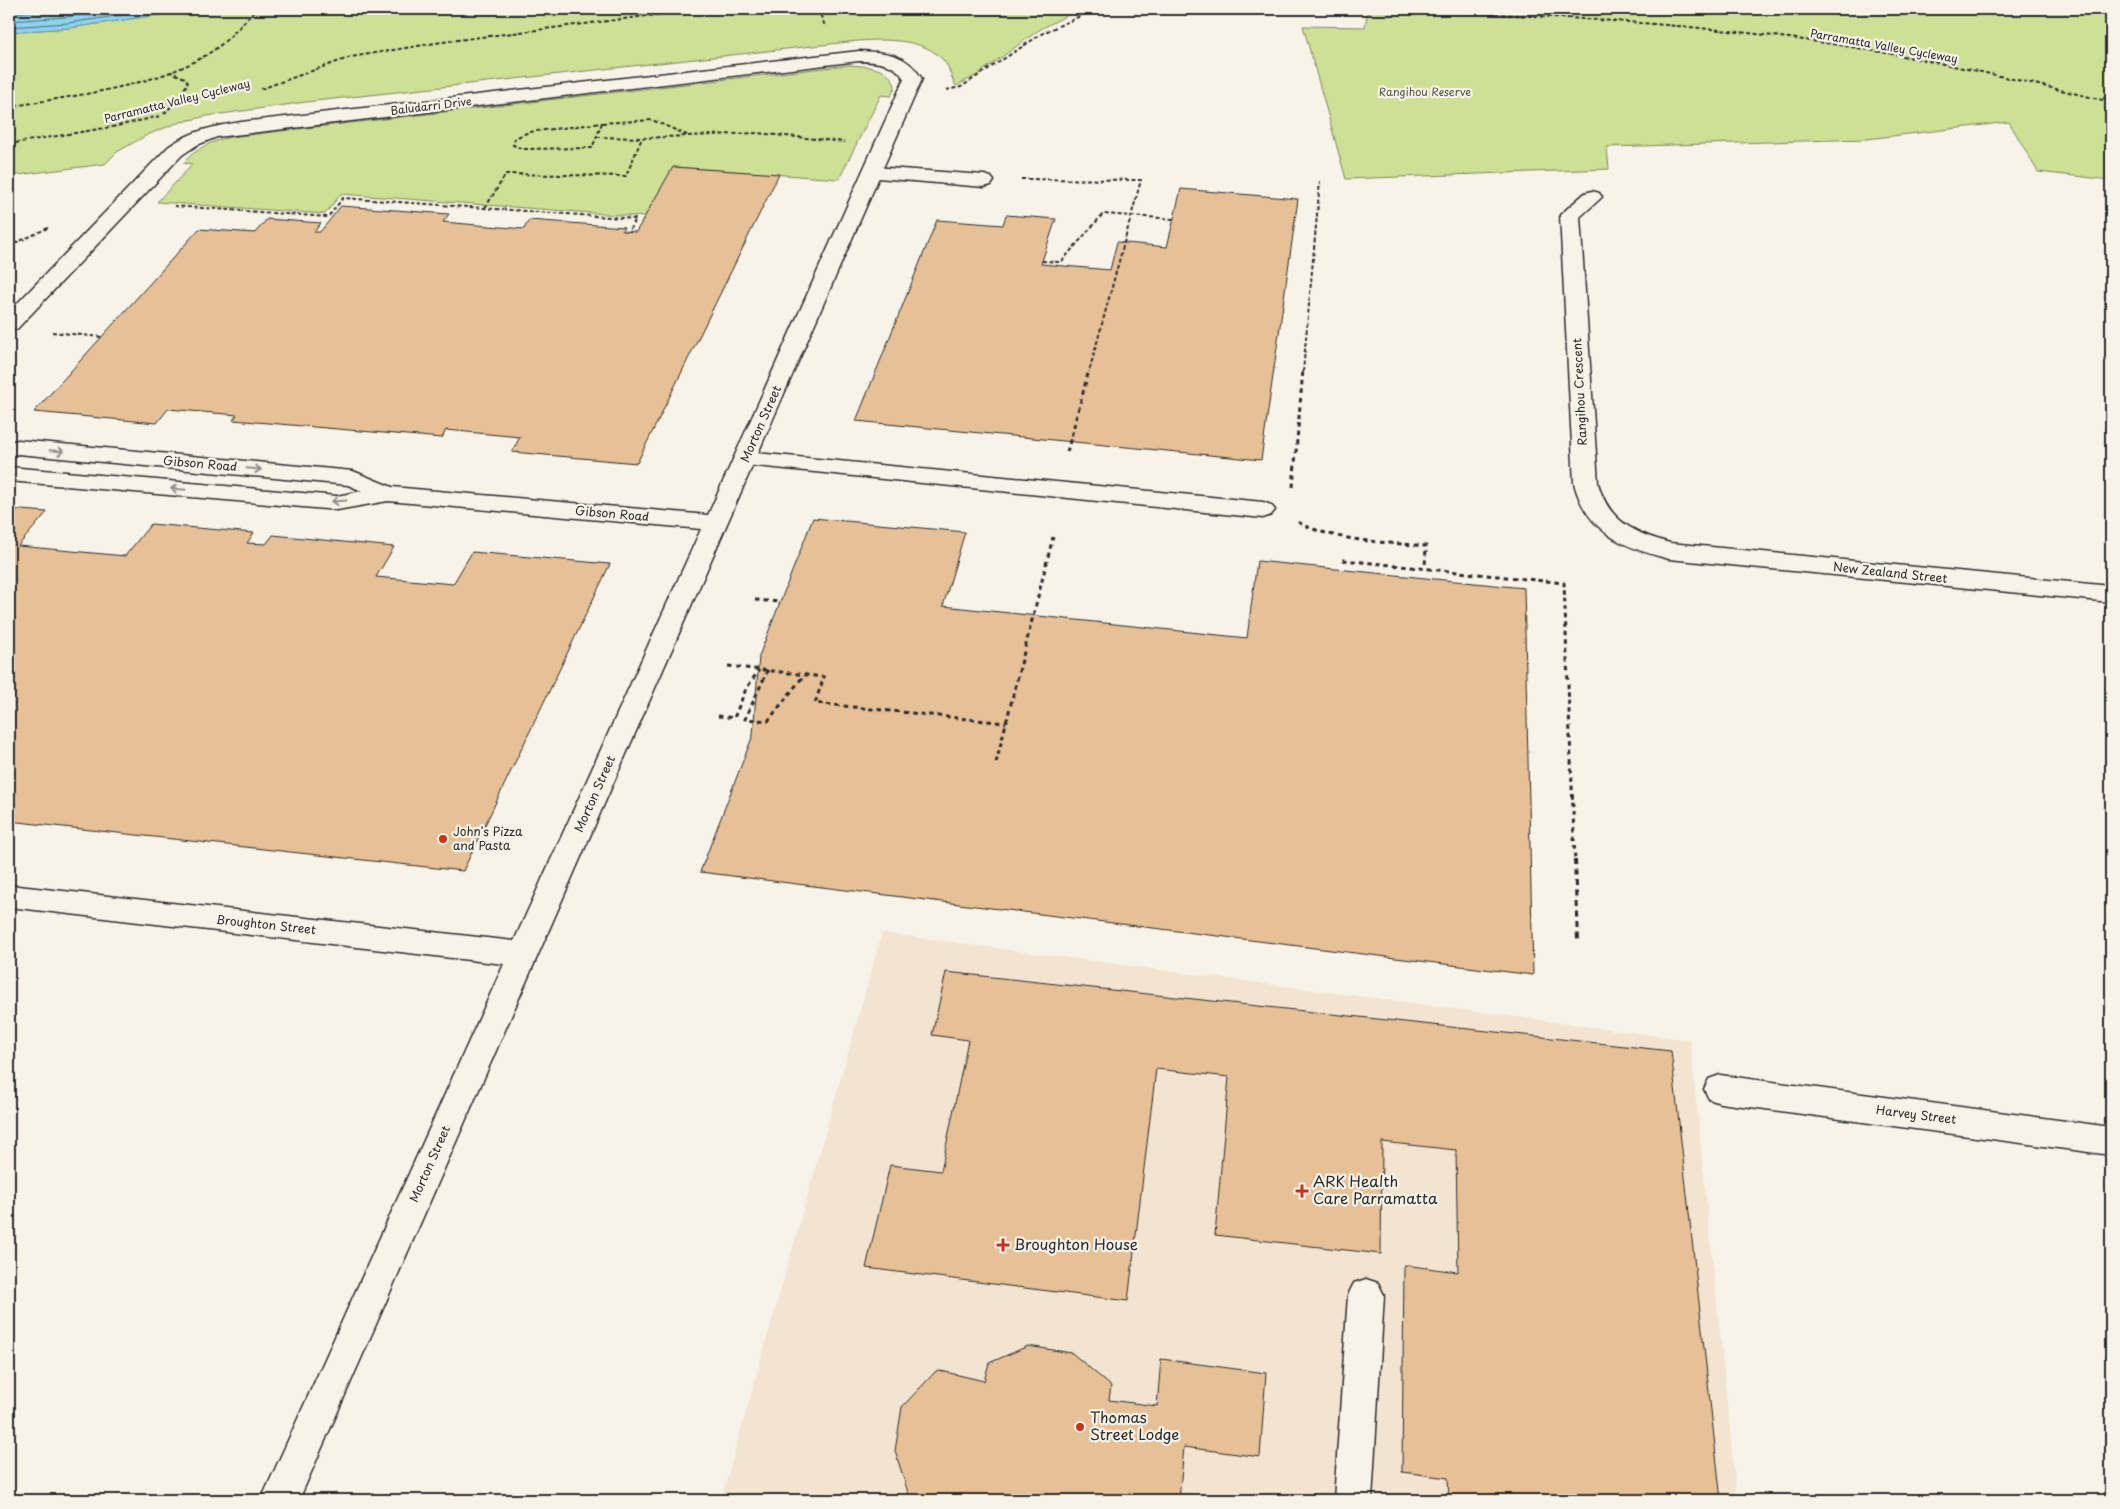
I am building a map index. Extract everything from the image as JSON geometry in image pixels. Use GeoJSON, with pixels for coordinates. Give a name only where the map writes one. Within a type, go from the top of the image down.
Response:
{"type":"FeatureCollection","features":[{"type":"Feature","properties":{"kind":"street","name":"Baludarri Drive"},"geometry":{"type":"LineString","coordinates":[[9,324],[175,151],[201,136],[241,128],[858,56],[887,59],[905,67],[913,79],[910,88]]}},
{"type":"Feature","properties":{"kind":"street","name":"Morton Street"},"geometry":{"type":"LineString","coordinates":[[280,1500],[910,88]]}},
{"type":"Feature","properties":{"kind":"street"},"geometry":{"type":"LineString","coordinates":[[872,172],[984,181]]}},
{"type":"Feature","properties":{"kind":"street","name":"Rangihou Crescent"},"geometry":{"type":"LineString","coordinates":[[1592,197],[1570,214],[1588,494],[1600,517],[1613,528],[1630,538],[1669,551]]}},
{"type":"Feature","properties":{"kind":"street","name":"Gibson Road"},"geometry":{"type":"LineString","coordinates":[[9,449],[18,448],[353,478],[388,494]]}},
{"type":"Feature","properties":{"kind":"street"},"geometry":{"type":"LineString","coordinates":[[745,459],[1263,510]]}},
{"type":"Feature","properties":{"kind":"street","name":"Gibson Road"},"geometry":{"type":"LineString","coordinates":[[9,474],[337,503],[388,494],[716,523]]}},
{"type":"Feature","properties":{"kind":"street","name":"New Zealand Street"},"geometry":{"type":"LineString","coordinates":[[1669,551],[2111,594]]}},
{"type":"Feature","properties":{"kind":"street","name":"Broughton Street"},"geometry":{"type":"LineString","coordinates":[[9,896],[524,954]]}},
{"type":"Feature","properties":{"kind":"street","name":"Harvey Street"},"geometry":{"type":"LineString","coordinates":[[1720,1089],[2111,1141]]}},
{"type":"Feature","properties":{"kind":"street"},"geometry":{"type":"LineString","coordinates":[[1353,1500],[1366,1295]]}},
{"type":"Feature","properties":{"kind":"path"},"geometry":{"type":"LineString","coordinates":[[9,108],[119,86],[170,71],[212,52],[228,39],[256,9]]}},
{"type":"Feature","properties":{"kind":"path","name":"Parramatta Valley Cycleway"},"geometry":{"type":"LineString","coordinates":[[260,89],[350,57],[442,42],[702,9]]}},
{"type":"Feature","properties":{"kind":"path"},"geometry":{"type":"LineString","coordinates":[[944,90],[961,87],[1050,30],[1081,14],[1096,9]]}},
{"type":"Feature","properties":{"kind":"path","name":"Parramatta Valley Cycleway"},"geometry":{"type":"LineString","coordinates":[[1384,9],[1612,20],[1728,31],[1845,46],[2111,100]]}},
{"type":"Feature","properties":{"kind":"path"},"geometry":{"type":"LineString","coordinates":[[162,115],[186,89],[188,83],[185,78],[170,71]]}},
{"type":"Feature","properties":{"kind":"path","name":"Parramatta Valley Cycleway"},"geometry":{"type":"LineString","coordinates":[[9,144],[117,126],[172,113]]}},
{"type":"Feature","properties":{"kind":"path"},"geometry":{"type":"LineString","coordinates":[[602,123],[592,148],[523,149],[513,145],[515,138],[529,132],[602,123],[652,120],[688,135]]}},
{"type":"Feature","properties":{"kind":"path"},"geometry":{"type":"LineString","coordinates":[[596,137],[642,138],[757,133],[848,142]]}},
{"type":"Feature","properties":{"kind":"path"},"geometry":{"type":"LineString","coordinates":[[485,208],[506,174],[626,176],[642,138]]}},
{"type":"Feature","properties":{"kind":"path"},"geometry":{"type":"LineString","coordinates":[[1019,178],[1141,180],[1068,452]]}},
{"type":"Feature","properties":{"kind":"path"},"geometry":{"type":"LineString","coordinates":[[1293,495],[1320,181]]}},
{"type":"Feature","properties":{"kind":"path"},"geometry":{"type":"LineString","coordinates":[[168,205],[328,217],[343,198],[636,219],[628,232]]}},
{"type":"Feature","properties":{"kind":"path"},"geometry":{"type":"LineString","coordinates":[[1042,261],[1061,262],[1103,214],[1174,219]]}},
{"type":"Feature","properties":{"kind":"path"},"geometry":{"type":"LineString","coordinates":[[9,246],[51,226]]}},
{"type":"Feature","properties":{"kind":"path"},"geometry":{"type":"LineString","coordinates":[[49,332],[102,337]]}},
{"type":"Feature","properties":{"kind":"path"},"geometry":{"type":"LineString","coordinates":[[1296,517],[1298,523],[1308,529],[1426,546],[1425,568]]}},
{"type":"Feature","properties":{"kind":"path"},"geometry":{"type":"LineString","coordinates":[[996,763],[1053,537]]}},
{"type":"Feature","properties":{"kind":"path"},"geometry":{"type":"LineString","coordinates":[[1343,560],[1564,583],[1578,941]]}},
{"type":"Feature","properties":{"kind":"path"},"geometry":{"type":"LineString","coordinates":[[755,600],[780,602]]}},
{"type":"Feature","properties":{"kind":"path"},"geometry":{"type":"LineString","coordinates":[[728,666],[824,677],[815,703],[1006,723]]}},
{"type":"Feature","properties":{"kind":"path"},"geometry":{"type":"LineString","coordinates":[[718,716],[734,718],[746,688],[759,670]]}},
{"type":"Feature","properties":{"kind":"path"},"geometry":{"type":"LineString","coordinates":[[768,670],[745,719],[768,721],[805,674]]}},
{"type":"Feature","properties":{"kind":"shaded area"},"geometry":{"type":"Polygon","coordinates":[[[882,933],[1690,1040],[1737,1500],[721,1500],[882,933]]]}},
{"type":"Feature","properties":{"kind":"green space"},"geometry":{"type":"Polygon","coordinates":[[[198,9],[1079,9],[1039,30],[977,75],[956,86],[944,61],[936,53],[926,48],[916,44],[892,40],[858,41],[306,102],[207,116],[177,123],[147,135],[117,152],[105,164],[9,176],[9,32],[69,28],[198,9]]]}},
{"type":"Feature","properties":{"kind":"green space","name":"Rangihou Reserve"},"geometry":{"type":"Polygon","coordinates":[[[1368,9],[2111,9],[2111,180],[2038,172],[2009,122],[1867,139],[1607,147],[1609,169],[1346,179],[1303,26],[1365,27],[1368,9]]]}},
{"type":"Feature","properties":{"kind":"green space"},"geometry":{"type":"Polygon","coordinates":[[[849,65],[877,69],[889,75],[895,87],[891,96],[881,95],[839,179],[674,167],[645,217],[341,194],[325,214],[157,202],[193,164],[183,163],[193,153],[204,146],[230,137],[849,65]]]}},
{"type":"Feature","properties":{"kind":"water"},"geometry":{"type":"Polygon","coordinates":[[[9,9],[198,9],[69,28],[9,32],[9,9]]]}},
{"type":"Feature","properties":{"kind":"building"},"geometry":{"type":"Polygon","coordinates":[[[673,167],[779,174],[637,463],[512,452],[520,437],[446,430],[442,438],[233,420],[237,415],[168,409],[157,423],[34,412],[199,229],[255,233],[267,219],[321,223],[314,232],[320,232],[341,206],[449,214],[443,222],[524,229],[529,220],[624,227],[622,231],[636,232],[673,167]]]}},
{"type":"Feature","properties":{"kind":"building"},"geometry":{"type":"Polygon","coordinates":[[[1181,189],[1298,199],[1261,460],[856,421],[937,220],[1003,225],[1006,215],[1056,219],[1041,264],[1110,270],[1117,242],[1167,247],[1181,189]]]}},
{"type":"Feature","properties":{"kind":"building"},"geometry":{"type":"Polygon","coordinates":[[[9,509],[47,512],[18,546],[125,556],[151,524],[254,533],[247,543],[266,544],[273,535],[394,547],[376,577],[453,584],[472,552],[610,564],[463,871],[9,821],[9,509]]]}},
{"type":"Feature","properties":{"kind":"building"},"geometry":{"type":"Polygon","coordinates":[[[813,518],[965,532],[943,606],[1247,638],[1257,561],[1524,588],[1533,975],[700,872],[753,735],[759,656],[813,518]]]}},
{"type":"Feature","properties":{"kind":"building","name":"Broughton House"},"geometry":{"type":"Polygon","coordinates":[[[946,972],[1671,1051],[1721,1500],[1449,1500],[1448,1478],[1402,1472],[1404,1265],[1458,1272],[1456,1150],[1382,1142],[1381,1254],[1215,1235],[1229,1077],[1156,1069],[1128,1301],[866,1268],[890,1165],[941,1171],[968,1040],[932,1035],[946,972]]]}},
{"type":"Feature","properties":{"kind":"building","name":"Thomas Street Lodge"},"geometry":{"type":"Polygon","coordinates":[[[1028,1346],[1072,1353],[1111,1386],[1109,1400],[1157,1406],[1161,1359],[1266,1373],[1260,1457],[1184,1447],[1179,1500],[910,1499],[895,1451],[902,1407],[937,1370],[984,1381],[989,1363],[1028,1346]]]}},
{"type":"Feature","properties":{"kind":"place","name":"John's Pizza and Pasta"},"geometry":{"type":"Point","coordinates":[443,839]}},
{"type":"Feature","properties":{"kind":"place","name":"ARK Health Care Parramatta"},"geometry":{"type":"Point","coordinates":[1302,1191]}},
{"type":"Feature","properties":{"kind":"place","name":"Broughton House"},"geometry":{"type":"Point","coordinates":[1003,1245]}},
{"type":"Feature","properties":{"kind":"place","name":"Thomas Street Lodge"},"geometry":{"type":"Point","coordinates":[1080,1427]}}]}
